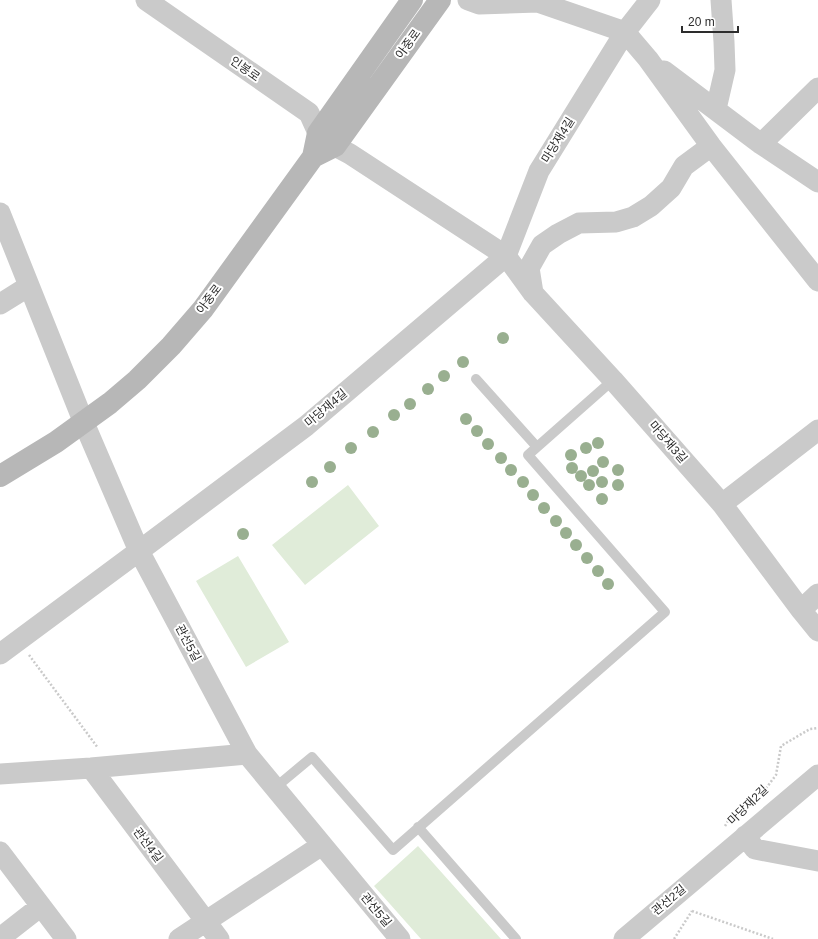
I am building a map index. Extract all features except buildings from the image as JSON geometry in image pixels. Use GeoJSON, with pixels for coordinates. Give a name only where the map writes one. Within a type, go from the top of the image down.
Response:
{"type":"FeatureCollection","features":[{"type":"Feature","properties":{"kind":"street","name":"인봉로"},"geometry":{"type":"LineString","coordinates":[[146,0],[309,113],[326,139]]}},
{"type":"Feature","properties":{"kind":"street","name":"아중로"},"geometry":{"type":"LineString","coordinates":[[326,139],[412,0]]}},
{"type":"Feature","properties":{"kind":"street","name":"아중로"},"geometry":{"type":"LineString","coordinates":[[0,476],[56,442],[110,403],[171,346],[203,309],[326,139],[440,0]]}},
{"type":"Feature","properties":{"kind":"street"},"geometry":{"type":"LineString","coordinates":[[468,0],[479,4],[538,2],[625,32],[648,59],[711,146],[818,281]]}},
{"type":"Feature","properties":{"kind":"street","name":"마당재4길"},"geometry":{"type":"LineString","coordinates":[[139,551],[306,426],[506,256],[539,171],[625,32],[650,0]]}},
{"type":"Feature","properties":{"kind":"street"},"geometry":{"type":"LineString","coordinates":[[716,109],[725,70],[722,1]]}},
{"type":"Feature","properties":{"kind":"street"},"geometry":{"type":"LineString","coordinates":[[648,59],[761,144],[818,182]]}},
{"type":"Feature","properties":{"kind":"street"},"geometry":{"type":"LineString","coordinates":[[761,144],[818,88]]}},
{"type":"Feature","properties":{"kind":"street"},"geometry":{"type":"LineString","coordinates":[[326,139],[506,256],[533,293],[614,380]]}},
{"type":"Feature","properties":{"kind":"street"},"geometry":{"type":"LineString","coordinates":[[533,293],[529,268],[542,245],[558,234],[579,223],[616,222],[633,217],[651,206],[671,188],[684,166],[711,146]]}},
{"type":"Feature","properties":{"kind":"street"},"geometry":{"type":"LineString","coordinates":[[0,213],[84,422]]}},
{"type":"Feature","properties":{"kind":"street"},"geometry":{"type":"LineString","coordinates":[[0,304],[29,286]]}},
{"type":"Feature","properties":{"kind":"street","name":"마당재3길"},"geometry":{"type":"LineString","coordinates":[[614,380],[722,504],[801,610]]}},
{"type":"Feature","properties":{"kind":"street","name":"관선5길"},"geometry":{"type":"LineString","coordinates":[[84,422],[139,551],[248,754],[400,939]]}},
{"type":"Feature","properties":{"kind":"street"},"geometry":{"type":"LineString","coordinates":[[722,504],[818,430]]}},
{"type":"Feature","properties":{"kind":"street"},"geometry":{"type":"LineString","coordinates":[[0,654],[139,551]]}},
{"type":"Feature","properties":{"kind":"street"},"geometry":{"type":"LineString","coordinates":[[818,594],[801,610],[818,631]]}},
{"type":"Feature","properties":{"kind":"street"},"geometry":{"type":"LineString","coordinates":[[0,774],[248,754]]}},
{"type":"Feature","properties":{"kind":"street","name":"관선4길"},"geometry":{"type":"LineString","coordinates":[[101,767],[205,921]]}},
{"type":"Feature","properties":{"kind":"street","name":"마당재2길"},"geometry":{"type":"LineString","coordinates":[[714,862],[818,775]]}},
{"type":"Feature","properties":{"kind":"street","name":"마당재2길"},"geometry":{"type":"LineString","coordinates":[[745,836],[755,848],[818,861]]}},
{"type":"Feature","properties":{"kind":"street"},"geometry":{"type":"LineString","coordinates":[[179,939],[322,845]]}},
{"type":"Feature","properties":{"kind":"street"},"geometry":{"type":"LineString","coordinates":[[0,852],[66,939]]}},
{"type":"Feature","properties":{"kind":"street","name":"관선2길"},"geometry":{"type":"LineString","coordinates":[[624,939],[714,862]]}},
{"type":"Feature","properties":{"kind":"street"},"geometry":{"type":"LineString","coordinates":[[0,938],[41,906]]}},
{"type":"Feature","properties":{"kind":"street"},"geometry":{"type":"LineString","coordinates":[[205,921],[219,939]]}},
{"type":"Feature","properties":{"kind":"lane"},"geometry":{"type":"LineString","coordinates":[[476,379],[536,447]]}},
{"type":"Feature","properties":{"kind":"lane"},"geometry":{"type":"LineString","coordinates":[[276,788],[312,758],[393,850],[665,612],[528,455],[614,380]]}},
{"type":"Feature","properties":{"kind":"lane"},"geometry":{"type":"LineString","coordinates":[[418,827],[516,939]]}},
{"type":"Feature","properties":{"kind":"path"},"geometry":{"type":"LineString","coordinates":[[18,641],[101,767]]}},
{"type":"Feature","properties":{"kind":"path","name":"마당재2길"},"geometry":{"type":"LineString","coordinates":[[725,828],[728,821],[764,792],[776,775],[781,746],[810,729],[818,728]]}},
{"type":"Feature","properties":{"kind":"path"},"geometry":{"type":"LineString","coordinates":[[674,939],[692,911],[773,939]]}},
{"type":"Feature","properties":{"kind":"green space"},"geometry":{"type":"Polygon","coordinates":[[[348,485],[379,526],[305,585],[272,545],[348,485]]]}},
{"type":"Feature","properties":{"kind":"green space"},"geometry":{"type":"Polygon","coordinates":[[[238,556],[289,642],[246,667],[196,581],[238,556]]]}},
{"type":"Feature","properties":{"kind":"green space"},"geometry":{"type":"Polygon","coordinates":[[[418,846],[501,939],[421,939],[374,886],[418,846]]]}}]}
